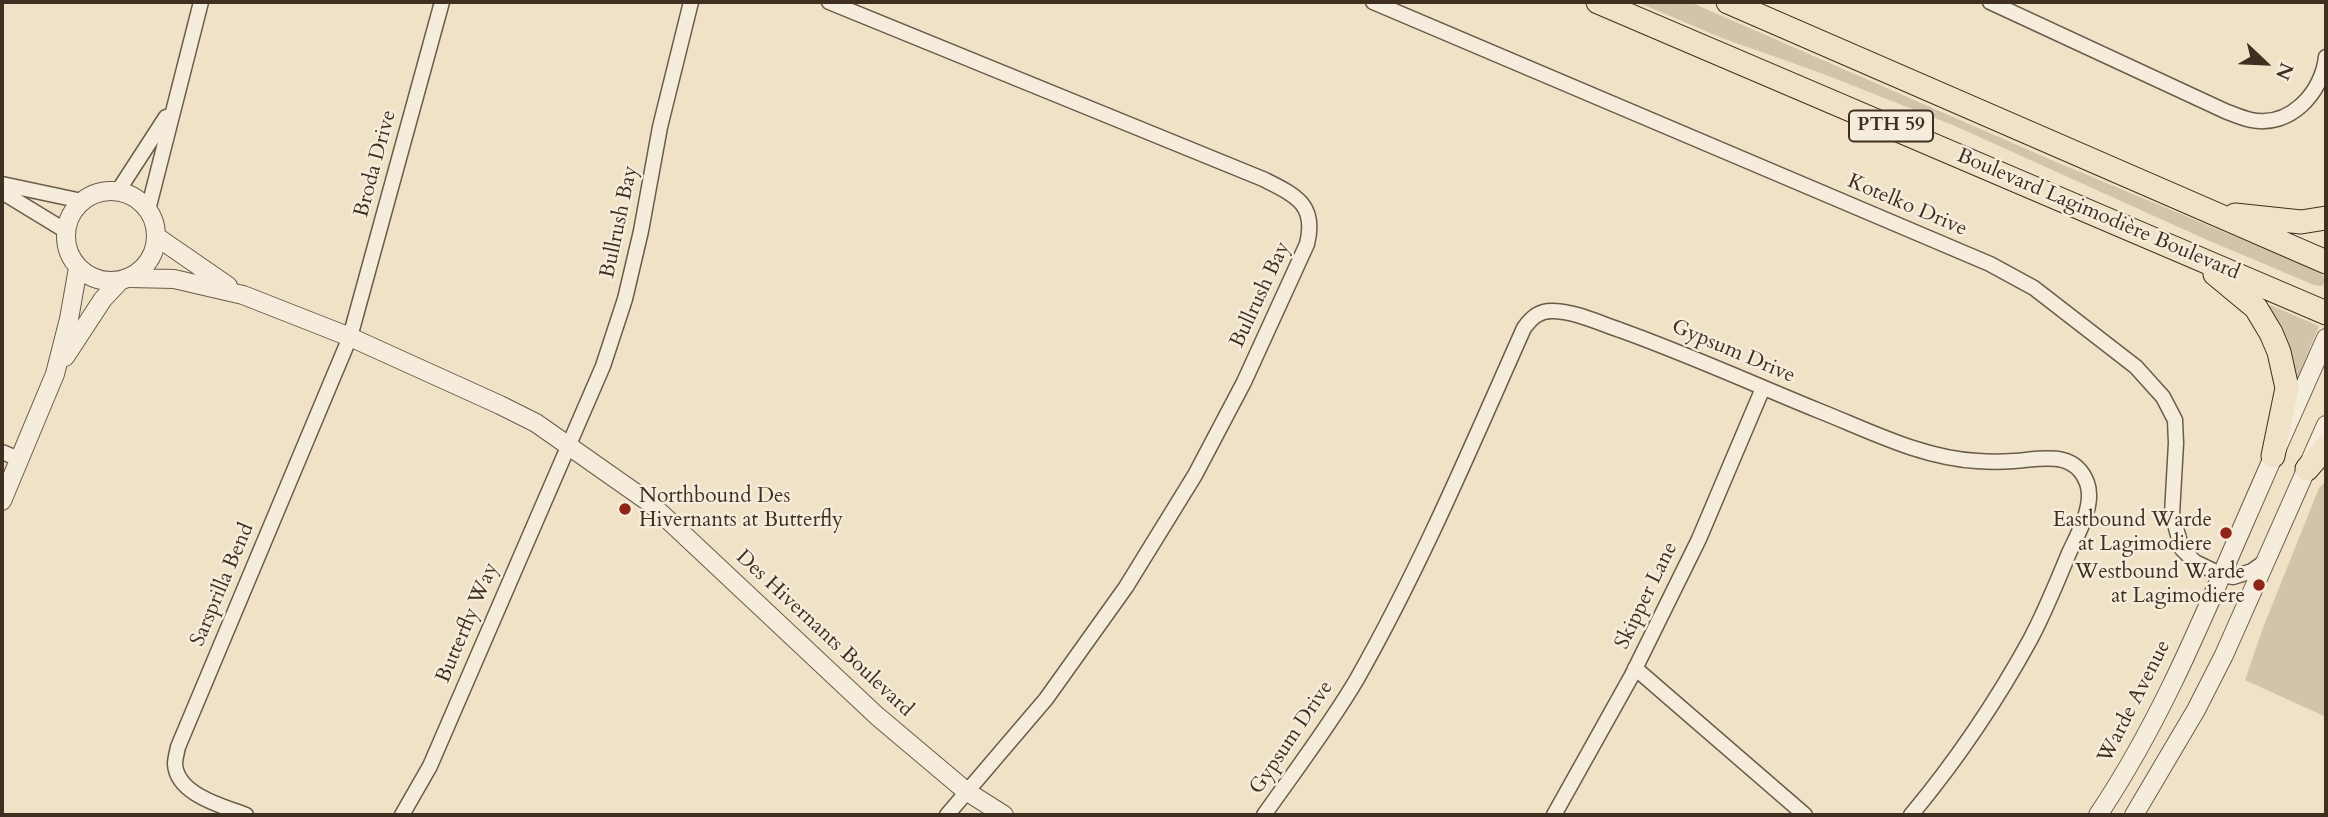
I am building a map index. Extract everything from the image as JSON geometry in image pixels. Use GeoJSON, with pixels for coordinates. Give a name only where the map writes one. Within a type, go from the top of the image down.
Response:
{"type":"FeatureCollection","features":[{"type":"Feature","properties":{"kind":"main road","name":"Boulevard Lagimodière Boulevard"},"geometry":{"type":"LineString","coordinates":[[1598,2],[2326,313]]}},
{"type":"Feature","properties":{"kind":"main road","name":"PTH 59"},"geometry":{"type":"LineString","coordinates":[[1728,2],[2326,262]]}},
{"type":"Feature","properties":{"kind":"main road"},"geometry":{"type":"LineString","coordinates":[[2214,213],[2301,222],[2326,218]]}},
{"type":"Feature","properties":{"kind":"main road"},"geometry":{"type":"LineString","coordinates":[[2184,251],[2256,308],[2271,332],[2287,388],[2273,456]]}},
{"type":"Feature","properties":{"kind":"main road"},"geometry":{"type":"LineString","coordinates":[[2307,469],[2326,447]]}},
{"type":"Feature","properties":{"kind":"street"},"geometry":{"type":"LineString","coordinates":[[148,210],[201,2]]}},
{"type":"Feature","properties":{"kind":"street","name":"Broda Drive"},"geometry":{"type":"LineString","coordinates":[[350,338],[442,2]]}},
{"type":"Feature","properties":{"kind":"street","name":"Bullrush Bay"},"geometry":{"type":"LineString","coordinates":[[568,445],[603,366],[625,299],[641,231],[660,127],[691,2]]}},
{"type":"Feature","properties":{"kind":"street","name":"Bullrush Bay"},"geometry":{"type":"LineString","coordinates":[[829,2],[1263,179],[1300,200],[1308,212],[1311,229],[1307,244],[1244,382],[1195,475],[1140,565],[1046,699],[947,815]]}},
{"type":"Feature","properties":{"kind":"street","name":"Kotelko Drive"},"geometry":{"type":"LineString","coordinates":[[1373,2],[1990,264],[2034,288],[2136,367],[2163,397],[2175,420],[2172,514],[2182,549],[2195,562],[2222,575]]}},
{"type":"Feature","properties":{"kind":"street"},"geometry":{"type":"LineString","coordinates":[[1990,2],[2252,121],[2273,120],[2288,115],[2302,105],[2316,90],[2326,57]]}},
{"type":"Feature","properties":{"kind":"street"},"geometry":{"type":"LineString","coordinates":[[118,191],[173,107]]}},
{"type":"Feature","properties":{"kind":"street"},"geometry":{"type":"LineString","coordinates":[[2,184],[82,201]]}},
{"type":"Feature","properties":{"kind":"street"},"geometry":{"type":"LineString","coordinates":[[55,374],[103,299],[125,279],[144,268],[153,254],[157,237],[155,223],[138,199],[118,191],[95,193],[73,211],[66,231],[68,251],[78,268],[98,280],[125,279]]}},
{"type":"Feature","properties":{"kind":"street"},"geometry":{"type":"LineString","coordinates":[[2,192],[66,231]]}},
{"type":"Feature","properties":{"kind":"street","name":"Des Hivernants Boulevard"},"geometry":{"type":"LineString","coordinates":[[157,237],[243,295]]}},
{"type":"Feature","properties":{"kind":"street"},"geometry":{"type":"LineString","coordinates":[[2,501],[55,374],[69,320],[78,268]]}},
{"type":"Feature","properties":{"kind":"street","name":"Des Hivernants Boulevard"},"geometry":{"type":"LineString","coordinates":[[125,279],[174,279],[243,295],[350,338],[536,423],[650,503],[877,716],[966,791],[1004,815]]}},
{"type":"Feature","properties":{"kind":"street","name":"Gypsum Drive"},"geometry":{"type":"LineString","coordinates":[[1264,815],[1355,682],[1405,590],[1460,474],[1524,328],[1541,312],[1553,310],[1578,314],[1668,347],[1906,446],[1953,460],[2012,461],[2046,457],[2062,459],[2074,463],[2083,473],[2089,486],[2089,499],[2080,528],[2031,638],[1973,734],[1911,815]]}},
{"type":"Feature","properties":{"kind":"street","name":"Sarsprilla Bend"},"geometry":{"type":"LineString","coordinates":[[246,815],[189,790],[179,777],[175,764],[178,747],[350,338]]}},
{"type":"Feature","properties":{"kind":"street","name":"Warde Avenue"},"geometry":{"type":"LineString","coordinates":[[2098,815],[2123,778],[2153,724],[2326,338]]}},
{"type":"Feature","properties":{"kind":"street","name":"Skipper Lane"},"geometry":{"type":"LineString","coordinates":[[1554,815],[1635,668],[1699,538],[1763,388]]}},
{"type":"Feature","properties":{"kind":"street"},"geometry":{"type":"LineString","coordinates":[[2134,815],[2196,710],[2326,425]]}},
{"type":"Feature","properties":{"kind":"street","name":"Butterfly Way"},"geometry":{"type":"LineString","coordinates":[[402,815],[430,766],[568,445]]}},
{"type":"Feature","properties":{"kind":"street"},"geometry":{"type":"LineString","coordinates":[[2,452],[19,459]]}},
{"type":"Feature","properties":{"kind":"street"},"geometry":{"type":"LineString","coordinates":[[2222,575],[2242,575],[2266,561]]}},
{"type":"Feature","properties":{"kind":"street"},"geometry":{"type":"LineString","coordinates":[[1635,668],[1805,815]]}},
{"type":"Feature","properties":{"kind":"shaded area"},"geometry":{"type":"Polygon","coordinates":[[[1637,2],[1690,2],[2049,159],[2303,265],[2323,275],[2325,282],[2322,286],[2314,285],[1955,126],[1821,73],[1722,38],[1637,2]]]}},
{"type":"Feature","properties":{"kind":"shaded area"},"geometry":{"type":"Polygon","coordinates":[[[2270,305],[2319,326],[2294,386],[2268,308],[2270,305]]]}},
{"type":"Feature","properties":{"kind":"shaded area"},"geometry":{"type":"Polygon","coordinates":[[[2326,481],[2326,717],[2245,680],[2319,488],[2326,481]]]}},
{"type":"Feature","properties":{"kind":"place","name":"Northbound Des Hivernants at Butterfly"},"geometry":{"type":"Point","coordinates":[625,509]}},
{"type":"Feature","properties":{"kind":"place","name":"Eastbound Warde at Lagimodiere"},"geometry":{"type":"Point","coordinates":[2226,533]}},
{"type":"Feature","properties":{"kind":"place","name":"Westbound Warde at Lagimodiere"},"geometry":{"type":"Point","coordinates":[2259,585]}}]}
